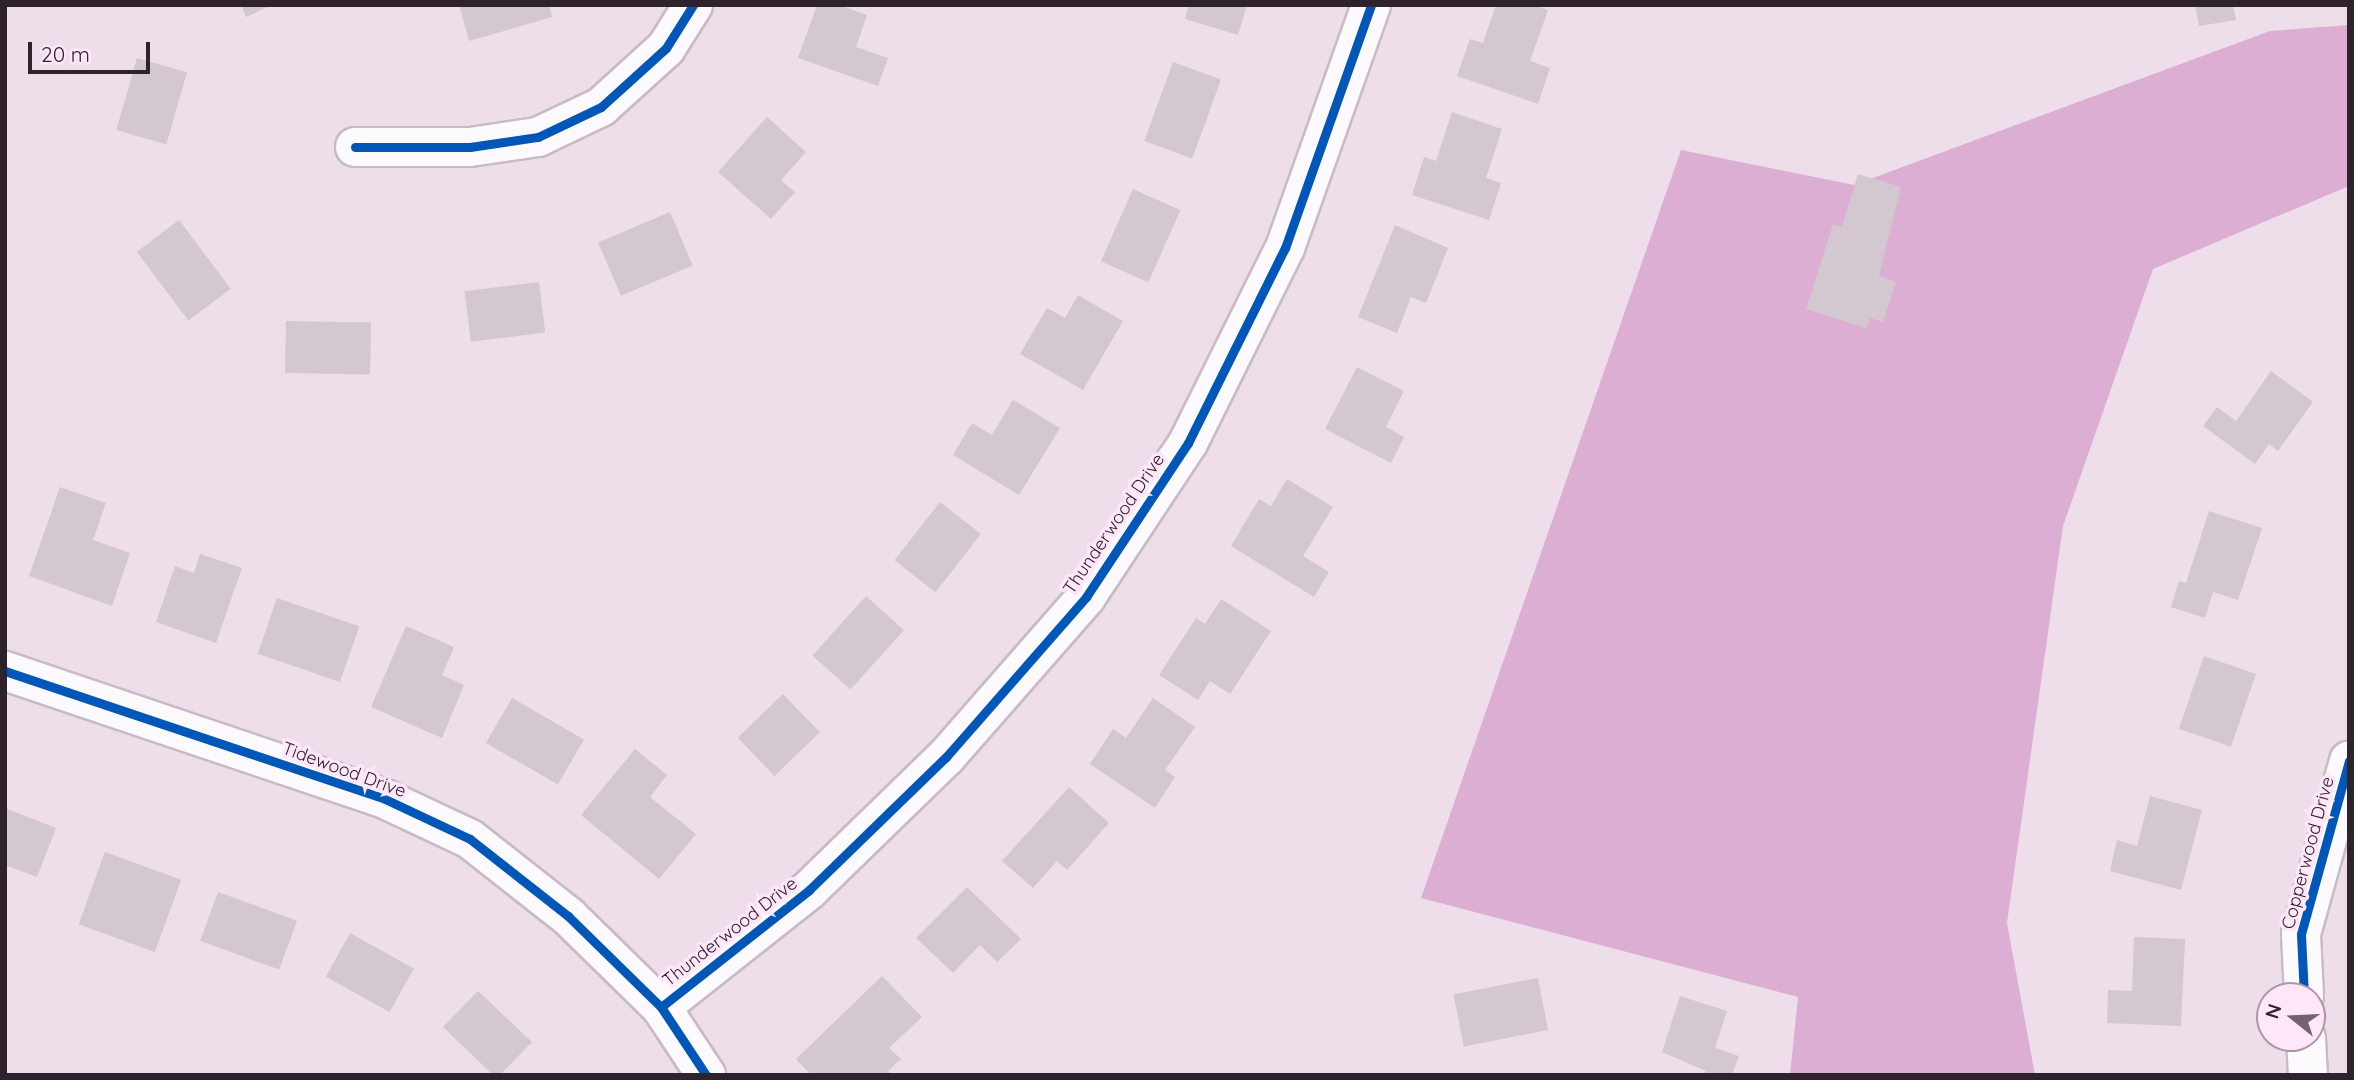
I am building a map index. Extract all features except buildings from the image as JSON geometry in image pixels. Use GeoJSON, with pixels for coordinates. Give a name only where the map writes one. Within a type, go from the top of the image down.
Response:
{"type":"FeatureCollection","features":[{"type":"Feature","properties":{"kind":"street"},"geometry":{"type":"LineString","coordinates":[[355,148],[471,147],[538,137],[601,107],[666,48],[693,5]]}},
{"type":"Feature","properties":{"kind":"street","name":"Thunderwood Drive"},"geometry":{"type":"LineString","coordinates":[[661,1007],[809,890],[946,757],[1086,597],[1188,443],[1285,248],[1371,5]]}},
{"type":"Feature","properties":{"kind":"street","name":"Tidewood Drive"},"geometry":{"type":"LineString","coordinates":[[5,671],[385,799],[470,839],[568,916],[661,1007],[706,1075]]}},
{"type":"Feature","properties":{"kind":"street","name":"Copperwood Drive"},"geometry":{"type":"LineString","coordinates":[[2303,982],[2301,934],[2349,761]]}},
{"type":"Feature","properties":{"kind":"street"},"geometry":{"type":"LineString","coordinates":[[2307,1052],[2308,1075]]}},
{"type":"Feature","properties":{"kind":"shaded area"},"geometry":{"type":"Polygon","coordinates":[[[2349,25],[2349,186],[2153,269],[2063,526],[2007,923],[2035,1075],[1790,1075],[1798,997],[1421,898],[1681,150],[1854,185],[2270,31],[2349,25]]]}},
{"type":"Feature","properties":{"kind":"cycle path"},"geometry":{"type":"LineString","coordinates":[[355,147],[470,147],[538,137],[601,107],[666,48],[693,5]]}},
{"type":"Feature","properties":{"kind":"cycle path"},"geometry":{"type":"LineString","coordinates":[[661,1007],[809,890],[946,757],[1086,597],[1188,443],[1285,248],[1371,5]]}},
{"type":"Feature","properties":{"kind":"cycle path"},"geometry":{"type":"LineString","coordinates":[[5,671],[385,799],[470,839],[568,916],[661,1007],[706,1075]]}},
{"type":"Feature","properties":{"kind":"cycle path"},"geometry":{"type":"LineString","coordinates":[[2303,982],[2301,934],[2349,761]]}}]}
